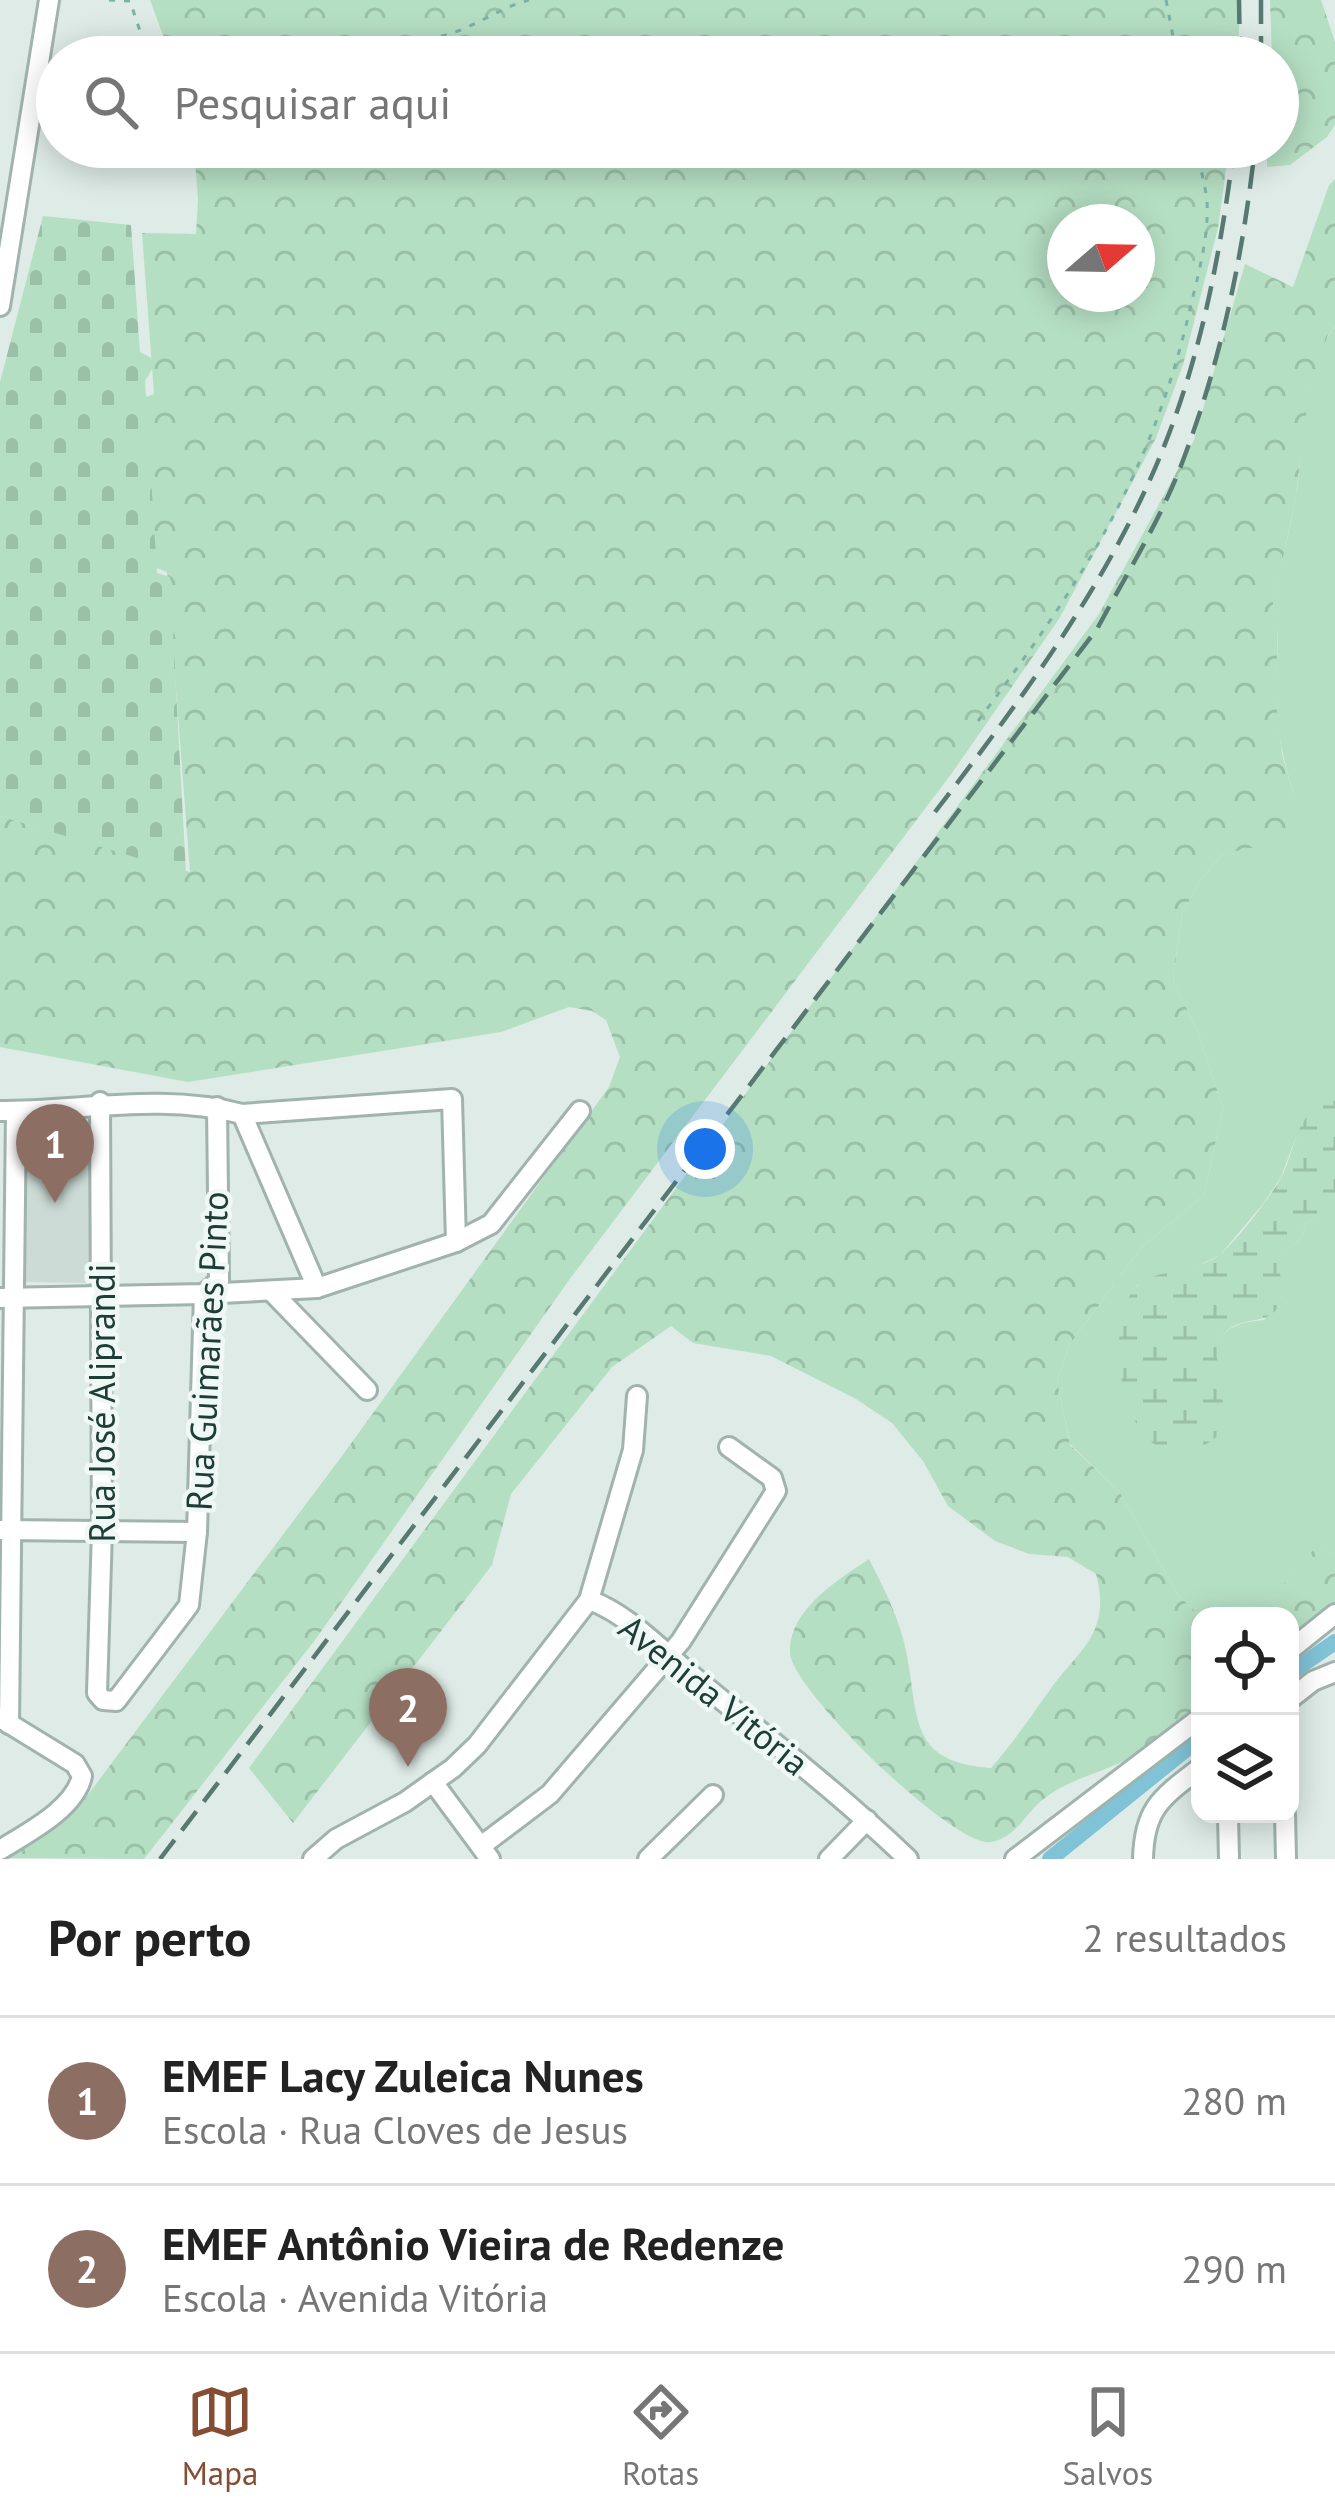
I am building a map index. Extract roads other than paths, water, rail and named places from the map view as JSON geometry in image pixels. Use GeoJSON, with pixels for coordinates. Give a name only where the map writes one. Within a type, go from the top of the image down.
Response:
{"type":"FeatureCollection","features":[{"type":"Feature","properties":{"kind":"street"},"geometry":{"type":"LineString","coordinates":[[43,36],[49,0]]}},
{"type":"Feature","properties":{"kind":"street"},"geometry":{"type":"LineString","coordinates":[[0,306],[36,81]]}},
{"type":"Feature","properties":{"kind":"street"},"geometry":{"type":"LineString","coordinates":[[0,1850],[74,1795],[82,1776],[75,1764],[4,1721],[8,1111],[100,1102],[218,1107],[242,1114],[452,1100],[456,1242]]}},
{"type":"Feature","properties":{"kind":"street","name":"Rua José Aliprandi"},"geometry":{"type":"LineString","coordinates":[[100,1102],[102,1530],[97,1693],[103,1700]]}},
{"type":"Feature","properties":{"kind":"street","name":"Rua Guimarães Pinto"},"geometry":{"type":"LineString","coordinates":[[103,1700],[116,1701],[189,1605],[197,1532],[204,1294],[219,1281],[218,1107]]}},
{"type":"Feature","properties":{"kind":"street"},"geometry":{"type":"LineString","coordinates":[[8,1298],[316,1288],[456,1242],[491,1224],[580,1111]]}},
{"type":"Feature","properties":{"kind":"street"},"geometry":{"type":"LineString","coordinates":[[242,1114],[316,1288]]}},
{"type":"Feature","properties":{"kind":"street"},"geometry":{"type":"LineString","coordinates":[[272,1292],[367,1390]]}},
{"type":"Feature","properties":{"kind":"street"},"geometry":{"type":"LineString","coordinates":[[589,1600],[633,1450],[637,1396]]}},
{"type":"Feature","properties":{"kind":"street"},"geometry":{"type":"LineString","coordinates":[[433,1783],[485,1852],[550,1794],[697,1619],[776,1491],[772,1478],[729,1447]]}},
{"type":"Feature","properties":{"kind":"street"},"geometry":{"type":"LineString","coordinates":[[6,1530],[197,1532]]}},
{"type":"Feature","properties":{"kind":"street","name":"Avenida Vitória"},"geometry":{"type":"LineString","coordinates":[[313,1859],[336,1840],[433,1783],[477,1745],[589,1600],[604,1606],[667,1655],[908,1859]]}},
{"type":"Feature","properties":{"kind":"street"},"geometry":{"type":"LineString","coordinates":[[1299,1643],[1335,1614]]}},
{"type":"Feature","properties":{"kind":"street"},"geometry":{"type":"LineString","coordinates":[[1299,1692],[1335,1672]]}},
{"type":"Feature","properties":{"kind":"street"},"geometry":{"type":"LineString","coordinates":[[1015,1859],[1191,1725]]}},
{"type":"Feature","properties":{"kind":"street"},"geometry":{"type":"LineString","coordinates":[[1143,1859],[1147,1819],[1156,1804],[1191,1775]]}},
{"type":"Feature","properties":{"kind":"street"},"geometry":{"type":"LineString","coordinates":[[649,1859],[713,1795]]}},
{"type":"Feature","properties":{"kind":"street"},"geometry":{"type":"LineString","coordinates":[[829,1859],[867,1820]]}},
{"type":"Feature","properties":{"kind":"street"},"geometry":{"type":"LineString","coordinates":[[1228,1823],[1229,1859]]}},
{"type":"Feature","properties":{"kind":"street"},"geometry":{"type":"LineString","coordinates":[[1285,1823],[1286,1859]]}},
{"type":"Feature","properties":{"kind":"street"},"geometry":{"type":"LineString","coordinates":[[336,1840],[350,1859]]}},
{"type":"Feature","properties":{"kind":"waterway"},"geometry":{"type":"LineString","coordinates":[[1299,1667],[1335,1642]]}},
{"type":"Feature","properties":{"kind":"waterway"},"geometry":{"type":"LineString","coordinates":[[1050,1859],[1191,1745]]}},
{"type":"Feature","properties":{"kind":"railway"},"geometry":{"type":"LineString","coordinates":[[1239,0],[1240,36]]}},
{"type":"Feature","properties":{"kind":"railway"},"geometry":{"type":"LineString","coordinates":[[1261,0],[1261,36]]}},
{"type":"Feature","properties":{"kind":"railway"},"geometry":{"type":"LineString","coordinates":[[935,812],[1061,638],[1142,498],[1177,412],[1199,338],[1231,168]]}},
{"type":"Feature","properties":{"kind":"railway"},"geometry":{"type":"LineString","coordinates":[[160,1859],[1097,629],[1164,506],[1196,425],[1229,308],[1252,168]]}},
{"type":"Feature","properties":{"kind":"place","name":"EMEF Lacy Zuleica Nunes"},"geometry":{"type":"Point","coordinates":[55,1203]}},
{"type":"Feature","properties":{"kind":"place","name":"EMEF Antônio Vieira de Redenze"},"geometry":{"type":"Point","coordinates":[408,1767]}}]}
